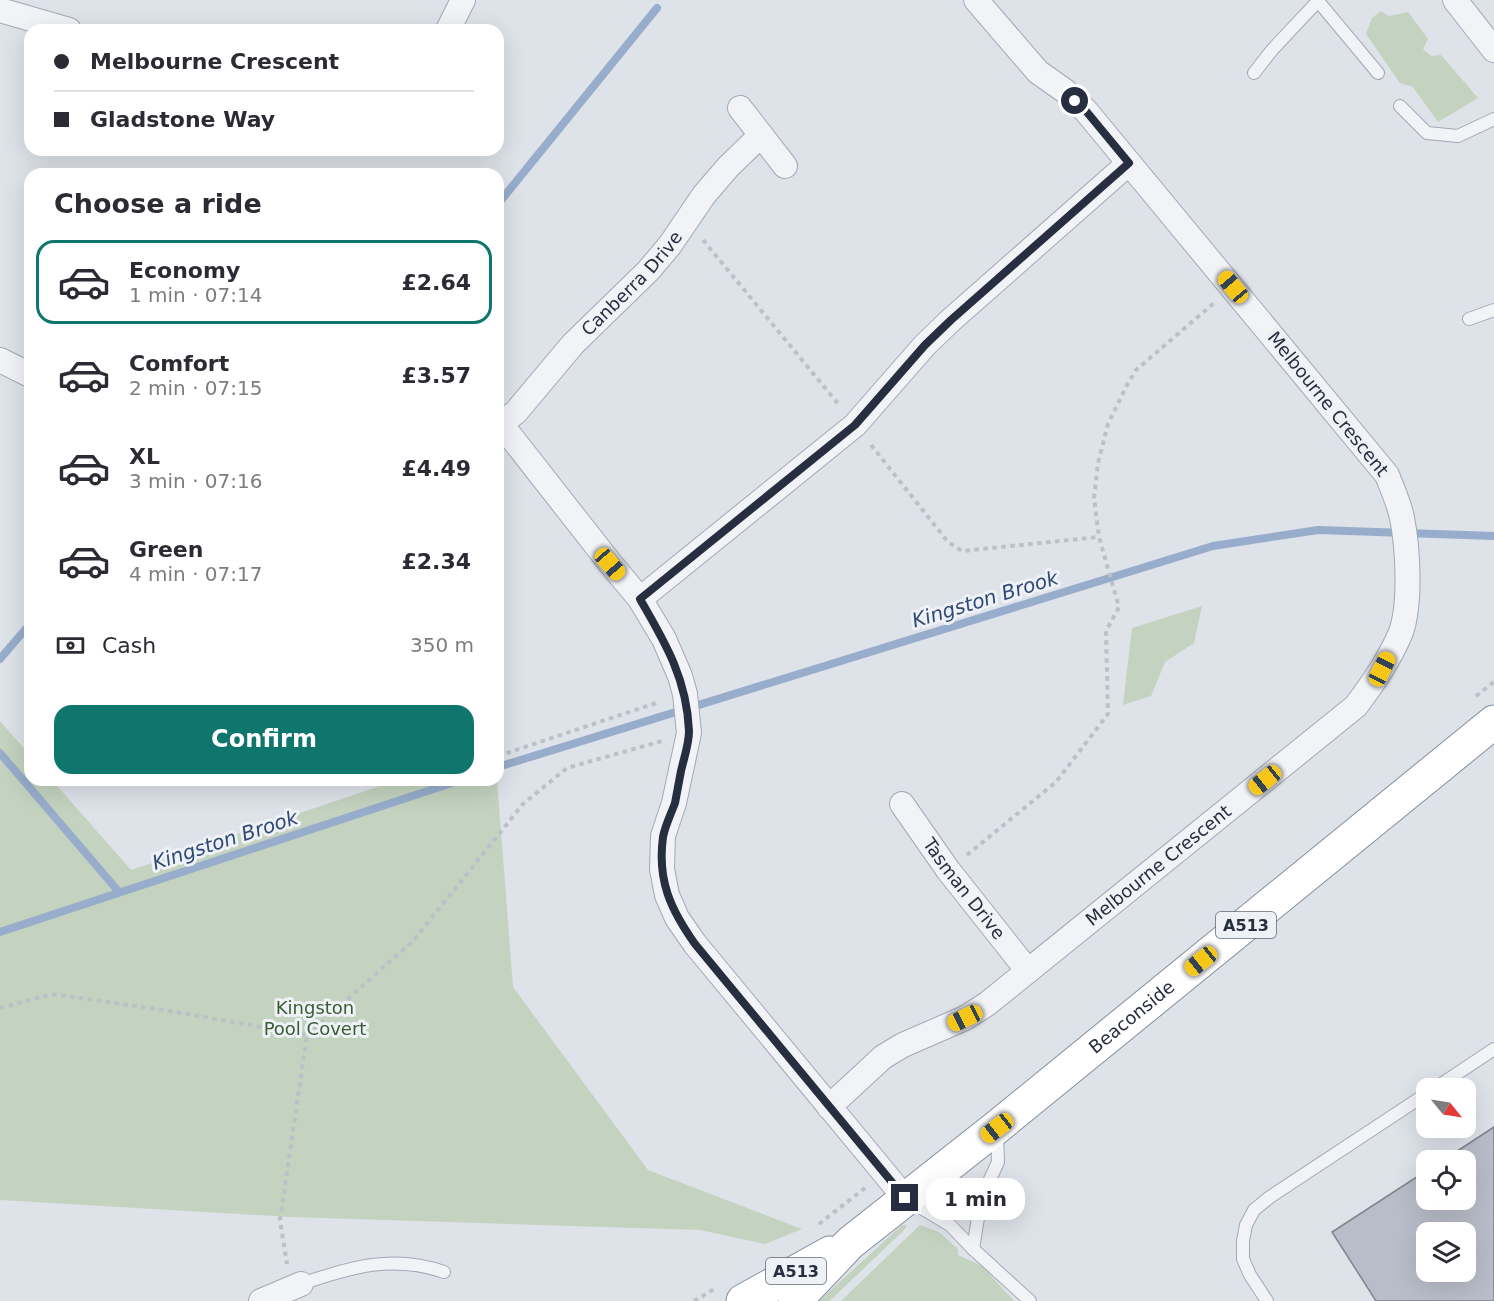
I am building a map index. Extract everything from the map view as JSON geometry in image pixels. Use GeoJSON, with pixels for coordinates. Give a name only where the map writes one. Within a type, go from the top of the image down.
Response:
{"type":"FeatureCollection","features":[{"type":"Feature","properties":{"kind":"highway","name":"Beaconside"},"geometry":{"type":"LineString","coordinates":[[795,1301],[850,1243],[997,1128],[1494,722]]}},
{"type":"Feature","properties":{"kind":"highway","name":"Beaconside"},"geometry":{"type":"LineString","coordinates":[[743,1301],[789,1274],[850,1243]]}},
{"type":"Feature","properties":{"kind":"street"},"geometry":{"type":"LineString","coordinates":[[451,24],[463,0]]}},
{"type":"Feature","properties":{"kind":"street","name":"Melbourne Crescent"},"geometry":{"type":"LineString","coordinates":[[829,1107],[882,1057],[903,1045],[965,1018],[987,1004],[1356,706],[1382,669],[1401,630],[1406,597],[1407,567],[1402,516],[1387,474],[1086,111],[1065,91],[1038,72],[976,0]]}},
{"type":"Feature","properties":{"kind":"street"},"geometry":{"type":"LineString","coordinates":[[1455,0],[1494,50]]}},
{"type":"Feature","properties":{"kind":"street"},"geometry":{"type":"LineString","coordinates":[[0,10],[48,24]]}},
{"type":"Feature","properties":{"kind":"street"},"geometry":{"type":"LineString","coordinates":[[740,108],[785,166]]}},
{"type":"Feature","properties":{"kind":"street","name":"Canberra Drive"},"geometry":{"type":"LineString","coordinates":[[504,421],[516,412],[573,344],[648,271],[728,166],[761,135]]}},
{"type":"Feature","properties":{"kind":"street"},"geometry":{"type":"LineString","coordinates":[[640,599],[855,425],[925,345],[951,320],[1129,163]]}},
{"type":"Feature","properties":{"kind":"street"},"geometry":{"type":"LineString","coordinates":[[0,360],[24,372]]}},
{"type":"Feature","properties":{"kind":"street"},"geometry":{"type":"LineString","coordinates":[[504,431],[640,599],[664,639],[682,685],[689,733],[674,803],[663,836],[662,869],[667,895],[677,918],[695,944],[905,1198]]}},
{"type":"Feature","properties":{"kind":"street","name":"Tasman Drive"},"geometry":{"type":"LineString","coordinates":[[902,804],[948,870],[1028,970]]}},
{"type":"Feature","properties":{"kind":"street"},"geometry":{"type":"LineString","coordinates":[[261,1301],[296,1286]]}},
{"type":"Feature","properties":{"kind":"lane"},"geometry":{"type":"LineString","coordinates":[[1254,73],[1272,50],[1318,1],[1378,73]]}},
{"type":"Feature","properties":{"kind":"lane"},"geometry":{"type":"LineString","coordinates":[[1400,106],[1427,134],[1458,136],[1494,119]]}},
{"type":"Feature","properties":{"kind":"lane"},"geometry":{"type":"LineString","coordinates":[[1469,319],[1494,310]]}},
{"type":"Feature","properties":{"kind":"lane"},"geometry":{"type":"LineString","coordinates":[[1450,1078],[1494,1049]]}},
{"type":"Feature","properties":{"kind":"lane"},"geometry":{"type":"LineString","coordinates":[[1267,1301],[1250,1275],[1243,1259],[1246,1225],[1254,1210],[1270,1197],[1416,1101]]}},
{"type":"Feature","properties":{"kind":"lane"},"geometry":{"type":"LineString","coordinates":[[974,1249],[981,1199],[998,1162],[997,1128]]}},
{"type":"Feature","properties":{"kind":"lane"},"geometry":{"type":"LineString","coordinates":[[905,1198],[950,1225],[1030,1301]]}},
{"type":"Feature","properties":{"kind":"lane"},"geometry":{"type":"LineString","coordinates":[[296,1286],[346,1268],[388,1262],[426,1265],[444,1272]]}},
{"type":"Feature","properties":{"kind":"path"},"geometry":{"type":"LineString","coordinates":[[686,220],[948,542],[962,551],[1099,537]]}},
{"type":"Feature","properties":{"kind":"path"},"geometry":{"type":"LineString","coordinates":[[948,870],[1056,782],[1108,714],[1106,631],[1119,607],[1099,537],[1094,498],[1098,463],[1108,424],[1136,370],[1233,287]]}},
{"type":"Feature","properties":{"kind":"path"},"geometry":{"type":"LineString","coordinates":[[504,754],[682,685]]}},
{"type":"Feature","properties":{"kind":"path"},"geometry":{"type":"LineString","coordinates":[[296,1286],[280,1220],[307,1035],[413,941],[523,804],[567,768],[689,733]]}},
{"type":"Feature","properties":{"kind":"path"},"geometry":{"type":"LineString","coordinates":[[0,1008],[52,994],[170,1011],[307,1035]]}},
{"type":"Feature","properties":{"kind":"green space"},"geometry":{"type":"Polygon","coordinates":[[[1381,11],[1389,16],[1408,12],[1428,39],[1423,49],[1431,56],[1441,55],[1478,98],[1438,122],[1413,87],[1400,83],[1366,34],[1372,18],[1381,11]]]}},
{"type":"Feature","properties":{"kind":"green space"},"geometry":{"type":"Polygon","coordinates":[[[1202,606],[1194,643],[1165,662],[1151,696],[1123,705],[1132,628],[1202,606]]]}},
{"type":"Feature","properties":{"kind":"green space","name":"Kingston Pool Covert"},"geometry":{"type":"Polygon","coordinates":[[[0,721],[24,748],[24,786],[57,786],[131,870],[380,786],[497,786],[513,987],[648,1170],[802,1229],[765,1244],[700,1230],[291,1217],[0,1200],[0,721]]]}},
{"type":"Feature","properties":{"kind":"green space"},"geometry":{"type":"Polygon","coordinates":[[[902,1225],[907,1225],[835,1296],[829,1301],[819,1301],[902,1225]]]}},
{"type":"Feature","properties":{"kind":"green space"},"geometry":{"type":"Polygon","coordinates":[[[920,1225],[939,1232],[958,1249],[958,1255],[982,1266],[1014,1301],[841,1301],[920,1225]]]}},
{"type":"Feature","properties":{"kind":"building"},"geometry":{"type":"Polygon","coordinates":[[[1494,1127],[1494,1301],[1376,1301],[1332,1232],[1416,1177],[1416,1210],[1476,1210],[1476,1150],[1459,1150],[1494,1127]]]}},
{"type":"Feature","properties":{"kind":"waterway"},"geometry":{"type":"LineString","coordinates":[[504,197],[657,8]]}},
{"type":"Feature","properties":{"kind":"waterway","name":"Kingston Brook"},"geometry":{"type":"LineString","coordinates":[[504,765],[1213,546],[1318,530],[1494,536]]}},
{"type":"Feature","properties":{"kind":"waterway"},"geometry":{"type":"LineString","coordinates":[[0,659],[24,631]]}},
{"type":"Feature","properties":{"kind":"waterway"},"geometry":{"type":"LineString","coordinates":[[0,753],[24,781]]}},
{"type":"Feature","properties":{"kind":"waterway"},"geometry":{"type":"LineString","coordinates":[[28,786],[119,892]]}},
{"type":"Feature","properties":{"kind":"waterway","name":"Kingston Brook"},"geometry":{"type":"LineString","coordinates":[[0,932],[443,786]]}},
{"type":"Feature","properties":{"kind":"route"},"geometry":{"type":"LineString","coordinates":[[905,1198],[695,944],[677,918],[667,895],[662,869],[663,836],[674,803],[689,733],[685,694],[664,639],[640,599],[855,425],[925,345],[951,320],[1129,163],[1075,101]]}}]}
